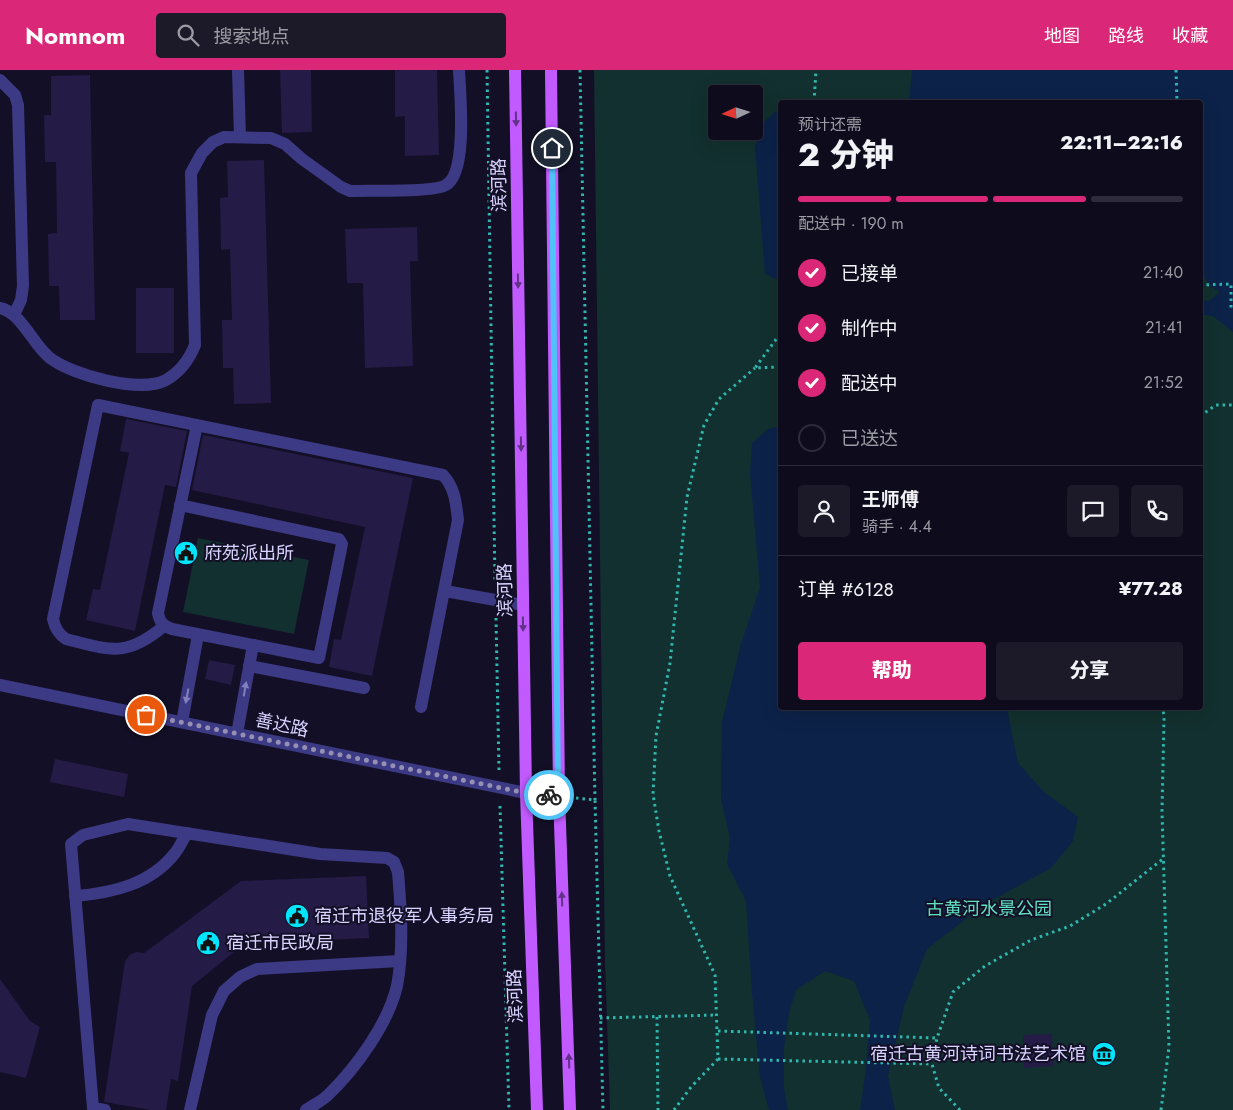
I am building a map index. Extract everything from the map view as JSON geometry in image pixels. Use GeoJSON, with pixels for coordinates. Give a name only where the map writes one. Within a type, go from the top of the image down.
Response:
{"type":"FeatureCollection","features":[{"type":"Feature","properties":{"kind":"main road","name":"滨河路"},"geometry":{"type":"LineString","coordinates":[[515,70],[526,793],[537,1110]]}},
{"type":"Feature","properties":{"kind":"main road"},"geometry":{"type":"LineString","coordinates":[[551,70],[558,796],[570,1110]]}},
{"type":"Feature","properties":{"kind":"street"},"geometry":{"type":"LineString","coordinates":[[238,70],[240,138]]}},
{"type":"Feature","properties":{"kind":"street"},"geometry":{"type":"LineString","coordinates":[[0,308],[7,309],[14,315],[49,358],[72,371],[130,384],[149,385],[165,380],[178,371],[190,358],[195,345],[191,173],[202,153],[213,142],[224,137],[270,138],[285,144],[302,159],[341,187],[350,191],[432,189],[446,185],[454,178],[459,168],[461,151],[460,70]]}},
{"type":"Feature","properties":{"kind":"street"},"geometry":{"type":"LineString","coordinates":[[0,80],[15,95],[18,105],[23,286],[21,300],[14,315]]}},
{"type":"Feature","properties":{"kind":"street"},"geometry":{"type":"LineString","coordinates":[[164,626],[152,636],[134,646],[123,649],[107,649],[66,639],[60,635],[55,626],[53,619],[98,405],[443,475],[450,482],[455,494],[458,520],[421,707]]}},
{"type":"Feature","properties":{"kind":"street"},"geometry":{"type":"LineString","coordinates":[[180,505],[339,539],[342,544],[319,658],[172,630],[164,626],[160,621],[158,613],[180,505],[197,425]]}},
{"type":"Feature","properties":{"kind":"street"},"geometry":{"type":"LineString","coordinates":[[445,591],[523,605]]}},
{"type":"Feature","properties":{"kind":"street"},"geometry":{"type":"LineString","coordinates":[[182,722],[198,635]]}},
{"type":"Feature","properties":{"kind":"street"},"geometry":{"type":"LineString","coordinates":[[237,734],[253,645]]}},
{"type":"Feature","properties":{"kind":"street"},"geometry":{"type":"LineString","coordinates":[[249,666],[364,688]]}},
{"type":"Feature","properties":{"kind":"street","name":"善达路"},"geometry":{"type":"LineString","coordinates":[[0,685],[526,793],[558,796]]}},
{"type":"Feature","properties":{"kind":"street"},"geometry":{"type":"LineString","coordinates":[[105,1110],[93,1108],[71,844],[83,835],[100,829],[128,824],[320,854],[388,858],[394,862],[398,872],[401,945],[396,987],[386,1016],[368,1047],[350,1070],[327,1097],[306,1110]]}},
{"type":"Feature","properties":{"kind":"street"},"geometry":{"type":"LineString","coordinates":[[75,896],[100,894],[141,882],[175,853],[187,833]]}},
{"type":"Feature","properties":{"kind":"street"},"geometry":{"type":"LineString","coordinates":[[190,1110],[212,1015],[224,992],[240,977],[257,969],[399,961]]}},
{"type":"Feature","properties":{"kind":"path"},"geometry":{"type":"LineString","coordinates":[[580,70],[603,1110]]}},
{"type":"Feature","properties":{"kind":"path"},"geometry":{"type":"LineString","coordinates":[[814,100],[816,70]]}},
{"type":"Feature","properties":{"kind":"path"},"geometry":{"type":"LineString","coordinates":[[1176,70],[1177,100]]}},
{"type":"Feature","properties":{"kind":"path"},"geometry":{"type":"LineString","coordinates":[[1203,285],[1231,284],[1231,309],[1233,309]]}},
{"type":"Feature","properties":{"kind":"path"},"geometry":{"type":"LineString","coordinates":[[674,1110],[691,1087],[718,1059],[715,975],[670,876],[659,831],[653,794],[656,736],[670,663],[687,497],[704,425],[719,399],[755,368],[778,337]]}},
{"type":"Feature","properties":{"kind":"path"},"geometry":{"type":"LineString","coordinates":[[755,368],[778,367]]}},
{"type":"Feature","properties":{"kind":"path"},"geometry":{"type":"LineString","coordinates":[[1203,414],[1216,405],[1233,405]]}},
{"type":"Feature","properties":{"kind":"path"},"geometry":{"type":"LineString","coordinates":[[1161,1110],[1169,1047],[1162,811],[1163,710]]}},
{"type":"Feature","properties":{"kind":"path"},"geometry":{"type":"LineString","coordinates":[[558,796],[595,800]]}},
{"type":"Feature","properties":{"kind":"path"},"geometry":{"type":"LineString","coordinates":[[960,1110],[939,1088],[932,1064],[937,1038],[953,992],[985,966],[1031,940],[1070,926],[1106,904],[1164,858]]}},
{"type":"Feature","properties":{"kind":"path"},"geometry":{"type":"LineString","coordinates":[[600,1018],[717,1015]]}},
{"type":"Feature","properties":{"kind":"path"},"geometry":{"type":"LineString","coordinates":[[657,1017],[658,1110]]}},
{"type":"Feature","properties":{"kind":"path"},"geometry":{"type":"LineString","coordinates":[[718,1031],[937,1038]]}},
{"type":"Feature","properties":{"kind":"path"},"geometry":{"type":"LineString","coordinates":[[718,1059],[932,1064]]}},
{"type":"Feature","properties":{"kind":"green space","name":"古黄河水景公园"},"geometry":{"type":"Polygon","coordinates":[[[594,70],[1233,70],[1233,1110],[610,1110],[605,962],[594,70]]]}},
{"type":"Feature","properties":{"kind":"green space"},"geometry":{"type":"Polygon","coordinates":[[[198,538],[309,560],[294,634],[183,612],[198,538]]]}},
{"type":"Feature","properties":{"kind":"water"},"geometry":{"type":"Polygon","coordinates":[[[912,70],[1233,70],[1233,332],[1213,316],[1203,314],[1203,300],[1209,301],[1220,292],[1210,286],[1203,276],[1203,100],[909,100],[912,70]]]}},
{"type":"Feature","properties":{"kind":"water"},"geometry":{"type":"Polygon","coordinates":[[[778,110],[778,280],[765,274],[755,147],[757,140],[763,140],[763,123],[778,110]]]}},
{"type":"Feature","properties":{"kind":"water"},"geometry":{"type":"Polygon","coordinates":[[[778,426],[778,710],[1009,710],[1008,714],[1018,763],[1044,792],[1078,817],[1073,841],[1051,868],[985,904],[927,949],[904,1007],[888,1076],[895,1110],[860,1110],[870,1020],[854,981],[825,971],[796,990],[789,1013],[784,1048],[784,1088],[788,1110],[769,1110],[760,1077],[746,901],[727,864],[730,838],[721,799],[722,722],[741,644],[760,587],[750,473],[752,443],[768,429],[778,426]]]}},
{"type":"Feature","properties":{"kind":"building"},"geometry":{"type":"Polygon","coordinates":[[[280,70],[311,70],[312,132],[282,133],[280,70]]]}},
{"type":"Feature","properties":{"kind":"building"},"geometry":{"type":"Polygon","coordinates":[[[395,70],[437,70],[439,155],[405,156],[405,116],[395,117],[395,70]]]}},
{"type":"Feature","properties":{"kind":"building"},"geometry":{"type":"Polygon","coordinates":[[[90,75],[95,320],[60,320],[59,286],[49,286],[48,234],[57,233],[56,162],[45,162],[44,115],[51,115],[51,76],[90,75]]]}},
{"type":"Feature","properties":{"kind":"building"},"geometry":{"type":"Polygon","coordinates":[[[264,160],[271,403],[234,404],[233,368],[223,368],[222,320],[232,320],[230,249],[221,250],[220,198],[228,197],[227,161],[264,160]]]}},
{"type":"Feature","properties":{"kind":"building"},"geometry":{"type":"Polygon","coordinates":[[[417,227],[418,261],[410,261],[413,366],[365,368],[363,283],[347,283],[345,229],[417,227]]]}},
{"type":"Feature","properties":{"kind":"building"},"geometry":{"type":"Polygon","coordinates":[[[136,288],[174,288],[174,353],[136,353],[136,288]]]}},
{"type":"Feature","properties":{"kind":"building"},"geometry":{"type":"Polygon","coordinates":[[[126,419],[187,431],[176,487],[165,485],[135,631],[86,620],[93,589],[100,590],[129,453],[120,451],[126,419]]]}},
{"type":"Feature","properties":{"kind":"building"},"geometry":{"type":"Polygon","coordinates":[[[203,435],[413,478],[372,676],[329,667],[334,639],[341,640],[365,527],[192,490],[203,435]]]}},
{"type":"Feature","properties":{"kind":"building"},"geometry":{"type":"Polygon","coordinates":[[[209,660],[235,665],[231,685],[205,679],[209,660]]]}},
{"type":"Feature","properties":{"kind":"building"},"geometry":{"type":"Polygon","coordinates":[[[55,759],[128,774],[124,797],[50,782],[55,759]]]}},
{"type":"Feature","properties":{"kind":"building"},"geometry":{"type":"Polygon","coordinates":[[[366,876],[369,938],[244,944],[192,986],[178,1081],[171,1079],[166,1110],[151,1110],[104,1102],[125,961],[130,955],[136,952],[144,953],[241,881],[366,876]]]}},
{"type":"Feature","properties":{"kind":"building"},"geometry":{"type":"Polygon","coordinates":[[[0,979],[30,1021],[40,1027],[26,1078],[0,1072],[0,979]]]}},
{"type":"Feature","properties":{"kind":"building"},"geometry":{"type":"Polygon","coordinates":[[[1052,1034],[1053,1066],[1024,1068],[1023,1035],[1052,1034]]]}},
{"type":"Feature","properties":{"kind":"way so far"},"geometry":{"type":"LineString","coordinates":[[146,715],[526,793],[549,795]]}},
{"type":"Feature","properties":{"kind":"place","name":"府苑派出所"},"geometry":{"type":"Point","coordinates":[186,553]}},
{"type":"Feature","properties":{"kind":"place","name":"宿迁市退役军人事务局"},"geometry":{"type":"Point","coordinates":[297,916]}},
{"type":"Feature","properties":{"kind":"place","name":"宿迁市民政局"},"geometry":{"type":"Point","coordinates":[208,943]}},
{"type":"Feature","properties":{"kind":"place","name":"宿迁古黄河诗词书法艺术馆"},"geometry":{"type":"Point","coordinates":[1104,1054]}},
{"type":"Feature","properties":{"kind":"route"},"geometry":{"type":"LineString","coordinates":[[549,795],[558,796],[552,148]]}}]}
